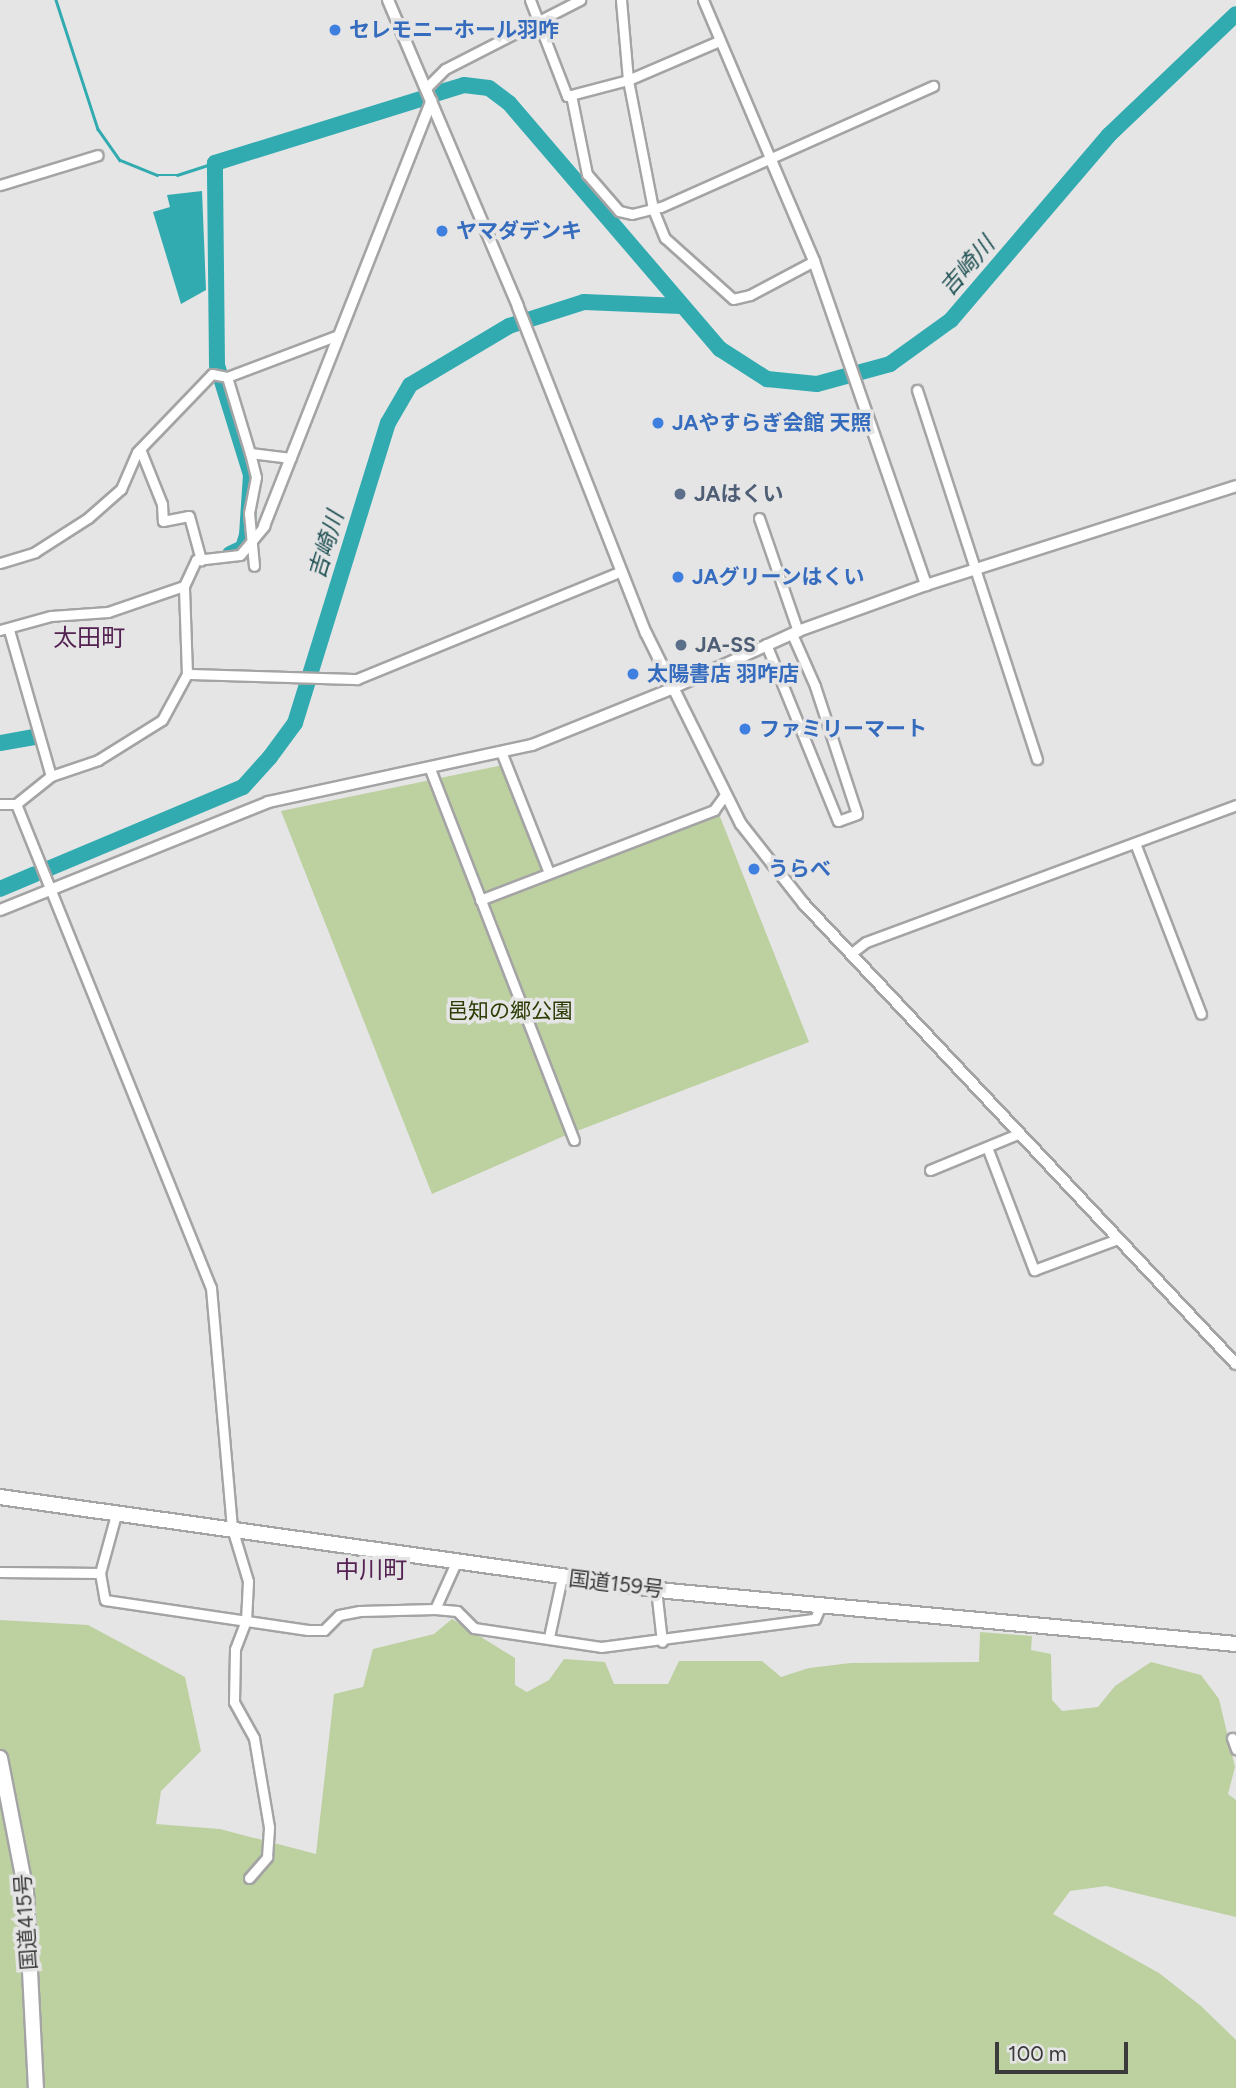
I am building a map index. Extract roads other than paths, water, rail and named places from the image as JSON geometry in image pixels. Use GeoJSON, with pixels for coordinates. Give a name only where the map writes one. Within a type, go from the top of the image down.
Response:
{"type":"FeatureCollection","features":[{"type":"Feature","properties":{"kind":"highway","name":"国道159号"},"geometry":{"type":"LineString","coordinates":[[0,1497],[117,1511],[656,1589],[820,1607],[1228,1644]]}},
{"type":"Feature","properties":{"kind":"highway","name":"国道415号"},"geometry":{"type":"LineString","coordinates":[[0,1758],[26,1892],[36,2088]]}},
{"type":"Feature","properties":{"kind":"street"},"geometry":{"type":"LineString","coordinates":[[388,0],[517,307],[621,571],[671,689],[725,795],[760,852],[1236,1364]]}},
{"type":"Feature","properties":{"kind":"street"},"geometry":{"type":"LineString","coordinates":[[530,0],[567,96],[628,80],[719,41]]}},
{"type":"Feature","properties":{"kind":"street"},"geometry":{"type":"LineString","coordinates":[[426,88],[445,69],[580,0]]}},
{"type":"Feature","properties":{"kind":"street"},"geometry":{"type":"LineString","coordinates":[[621,0],[628,80],[653,209],[665,238],[733,299],[750,295],[814,261]]}},
{"type":"Feature","properties":{"kind":"street"},"geometry":{"type":"LineString","coordinates":[[702,0],[814,261],[926,585]]}},
{"type":"Feature","properties":{"kind":"street"},"geometry":{"type":"LineString","coordinates":[[571,95],[587,174],[619,211],[653,209],[771,160],[933,86]]}},
{"type":"Feature","properties":{"kind":"street"},"geometry":{"type":"LineString","coordinates":[[0,804],[16,804],[51,776],[99,760],[162,720],[187,674],[184,586],[196,560],[240,555],[264,526],[431,101]]}},
{"type":"Feature","properties":{"kind":"street"},"geometry":{"type":"LineString","coordinates":[[0,185],[98,155]]}},
{"type":"Feature","properties":{"kind":"street"},"geometry":{"type":"LineString","coordinates":[[0,563],[35,552],[88,518],[121,489],[140,449],[222,376],[338,335]]}},
{"type":"Feature","properties":{"kind":"street"},"geometry":{"type":"LineString","coordinates":[[222,376],[256,477],[249,513],[254,566]]}},
{"type":"Feature","properties":{"kind":"street"},"geometry":{"type":"LineString","coordinates":[[917,390],[1037,759]]}},
{"type":"Feature","properties":{"kind":"street"},"geometry":{"type":"LineString","coordinates":[[140,449],[162,504],[159,508],[163,521],[189,516],[201,560]]}},
{"type":"Feature","properties":{"kind":"street"},"geometry":{"type":"LineString","coordinates":[[250,453],[291,458]]}},
{"type":"Feature","properties":{"kind":"street"},"geometry":{"type":"LineString","coordinates":[[0,911],[268,802],[502,754],[671,689],[795,632],[926,585],[1236,486]]}},
{"type":"Feature","properties":{"kind":"street"},"geometry":{"type":"LineString","coordinates":[[759,518],[857,814],[838,821],[766,644]]}},
{"type":"Feature","properties":{"kind":"street"},"geometry":{"type":"LineString","coordinates":[[187,674],[358,679],[621,571]]}},
{"type":"Feature","properties":{"kind":"street"},"geometry":{"type":"LineString","coordinates":[[51,776],[5,630],[51,616],[108,612],[184,586]]}},
{"type":"Feature","properties":{"kind":"street"},"geometry":{"type":"LineString","coordinates":[[502,754],[549,873]]}},
{"type":"Feature","properties":{"kind":"street"},"geometry":{"type":"LineString","coordinates":[[430,769],[574,1140]]}},
{"type":"Feature","properties":{"kind":"street"},"geometry":{"type":"LineString","coordinates":[[480,900],[714,810],[725,795]]}},
{"type":"Feature","properties":{"kind":"street"},"geometry":{"type":"LineString","coordinates":[[16,804],[211,1288],[232,1528],[248,1581],[246,1621],[235,1649],[234,1702],[254,1738],[270,1845],[262,1868],[249,1878]]}},
{"type":"Feature","properties":{"kind":"street"},"geometry":{"type":"LineString","coordinates":[[853,952],[866,942],[1236,806]]}},
{"type":"Feature","properties":{"kind":"street"},"geometry":{"type":"LineString","coordinates":[[1135,843],[1201,1014]]}},
{"type":"Feature","properties":{"kind":"street"},"geometry":{"type":"LineString","coordinates":[[930,1170],[1020,1133]]}},
{"type":"Feature","properties":{"kind":"street"},"geometry":{"type":"LineString","coordinates":[[987,1147],[1034,1270],[1118,1239]]}},
{"type":"Feature","properties":{"kind":"street"},"geometry":{"type":"LineString","coordinates":[[117,1511],[100,1573],[105,1600],[246,1621],[324,1630],[339,1615],[435,1608],[457,1611],[474,1628],[549,1637],[601,1647],[662,1642],[815,1619],[820,1607]]}},
{"type":"Feature","properties":{"kind":"street"},"geometry":{"type":"LineString","coordinates":[[435,1608],[457,1560]]}},
{"type":"Feature","properties":{"kind":"street"},"geometry":{"type":"LineString","coordinates":[[0,1572],[100,1573]]}},
{"type":"Feature","properties":{"kind":"street"},"geometry":{"type":"LineString","coordinates":[[549,1637],[562,1577]]}},
{"type":"Feature","properties":{"kind":"street"},"geometry":{"type":"LineString","coordinates":[[656,1589],[662,1642]]}},
{"type":"Feature","properties":{"kind":"street"},"geometry":{"type":"LineString","coordinates":[[1228,1644],[1236,1652]]}},
{"type":"Feature","properties":{"kind":"street"},"geometry":{"type":"LineString","coordinates":[[1232,1738],[1236,1749]]}},
{"type":"Feature","properties":{"kind":"water"},"geometry":{"type":"Polygon","coordinates":[[[202,191],[206,290],[181,304],[153,212],[170,207],[167,195],[202,191]]]}},
{"type":"Feature","properties":{"kind":"waterway"},"geometry":{"type":"LineString","coordinates":[[56,0],[98,129],[120,160],[157,175],[177,175],[215,163]]}},
{"type":"Feature","properties":{"kind":"waterway","name":"吉崎川"},"geometry":{"type":"LineString","coordinates":[[438,93],[464,85],[489,88],[509,103],[720,349],[767,379],[817,384],[890,364],[951,320],[1109,135],[1236,14]]}},
{"type":"Feature","properties":{"kind":"waterway","name":"吉崎川"},"geometry":{"type":"LineString","coordinates":[[230,554],[243,548],[247,535],[251,475],[217,365],[215,163],[420,99]]}},
{"type":"Feature","properties":{"kind":"waterway","name":"吉崎川"},"geometry":{"type":"LineString","coordinates":[[50,868],[243,787],[270,757],[295,723],[388,423],[410,385],[509,326],[584,302],[681,306]]}},
{"type":"Feature","properties":{"kind":"waterway","name":"吉崎川"},"geometry":{"type":"LineString","coordinates":[[0,743],[35,737]]}},
{"type":"Feature","properties":{"kind":"waterway","name":"吉崎川"},"geometry":{"type":"LineString","coordinates":[[0,889],[35,874]]}},
{"type":"Feature","properties":{"kind":"place","name":"セレモニーホール羽咋"},"geometry":{"type":"Point","coordinates":[335,30]}},
{"type":"Feature","properties":{"kind":"place","name":"ヤマダデンキ"},"geometry":{"type":"Point","coordinates":[442,231]}},
{"type":"Feature","properties":{"kind":"place","name":"JAやすらぎ会館 天照"},"geometry":{"type":"Point","coordinates":[658,423]}},
{"type":"Feature","properties":{"kind":"place","name":"JAはくい"},"geometry":{"type":"Point","coordinates":[680,494]}},
{"type":"Feature","properties":{"kind":"place","name":"JAグリーンはくい"},"geometry":{"type":"Point","coordinates":[678,577]}},
{"type":"Feature","properties":{"kind":"place","name":"JA-SS"},"geometry":{"type":"Point","coordinates":[681,645]}},
{"type":"Feature","properties":{"kind":"place","name":"太陽書店 羽咋店"},"geometry":{"type":"Point","coordinates":[633,674]}},
{"type":"Feature","properties":{"kind":"place","name":"ファミリーマート"},"geometry":{"type":"Point","coordinates":[745,729]}},
{"type":"Feature","properties":{"kind":"place","name":"うらべ"},"geometry":{"type":"Point","coordinates":[754,869]}},
{"type":"Feature","properties":{"kind":"district","name":"太田町"},"geometry":{"type":"Point","coordinates":[89,638]}},
{"type":"Feature","properties":{"kind":"district","name":"中川町"},"geometry":{"type":"Point","coordinates":[371,1570]}},
{"type":"Feature","properties":{"kind":"park label","name":"邑知の郷公園"},"geometry":{"type":"Point","coordinates":[510,1011]}}]}
